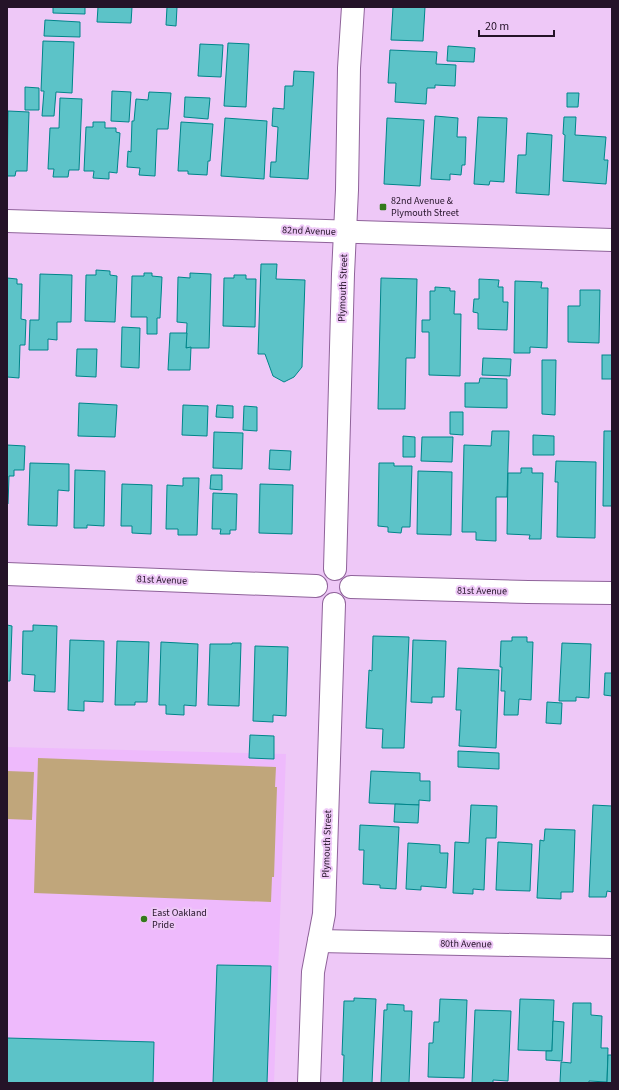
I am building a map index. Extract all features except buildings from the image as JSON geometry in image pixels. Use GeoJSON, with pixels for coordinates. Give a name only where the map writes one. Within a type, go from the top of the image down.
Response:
{"type":"FeatureCollection","features":[{"type":"Feature","properties":{"kind":"street","name":"Plymouth Street"},"geometry":{"type":"LineString","coordinates":[[335,569],[343,274],[347,190],[349,68],[353,7]]}},
{"type":"Feature","properties":{"kind":"street","name":"82nd Avenue"},"geometry":{"type":"LineString","coordinates":[[7,221],[612,240]]}},
{"type":"Feature","properties":{"kind":"street"},"geometry":{"type":"LineString","coordinates":[[335,569],[347,575],[352,587],[350,594],[346,599],[340,603],[334,604],[327,603],[321,599],[317,593],[316,586],[322,574],[328,570],[335,569]]}},
{"type":"Feature","properties":{"kind":"street","name":"81st Avenue"},"geometry":{"type":"LineString","coordinates":[[7,574],[316,586]]}},
{"type":"Feature","properties":{"kind":"street","name":"81st Avenue"},"geometry":{"type":"LineString","coordinates":[[352,587],[612,593]]}},
{"type":"Feature","properties":{"kind":"street","name":"Plymouth Street"},"geometry":{"type":"LineString","coordinates":[[309,1083],[313,972],[324,914],[334,604]]}},
{"type":"Feature","properties":{"kind":"street","name":"80th Avenue"},"geometry":{"type":"LineString","coordinates":[[319,941],[612,947]]}},
{"type":"Feature","properties":{"kind":"shaded area","name":"East Oakland Pride"},"geometry":{"type":"Polygon","coordinates":[[[7,747],[286,754],[274,1083],[7,1083],[7,747]]]}},
{"type":"Feature","properties":{"kind":"shaded area"},"geometry":{"type":"Polygon","coordinates":[[[38,758],[276,767],[275,787],[277,787],[274,877],[272,877],[271,902],[34,893],[38,758]]]}},
{"type":"Feature","properties":{"kind":"shaded area"},"geometry":{"type":"Polygon","coordinates":[[[7,771],[34,772],[32,820],[7,819],[7,771]]]}},
{"type":"Feature","properties":{"kind":"place","name":"82nd Avenue & Plymouth Street"},"geometry":{"type":"Point","coordinates":[383,207]}},
{"type":"Feature","properties":{"kind":"place","name":"East Oakland Pride"},"geometry":{"type":"Point","coordinates":[144,919]}}]}
